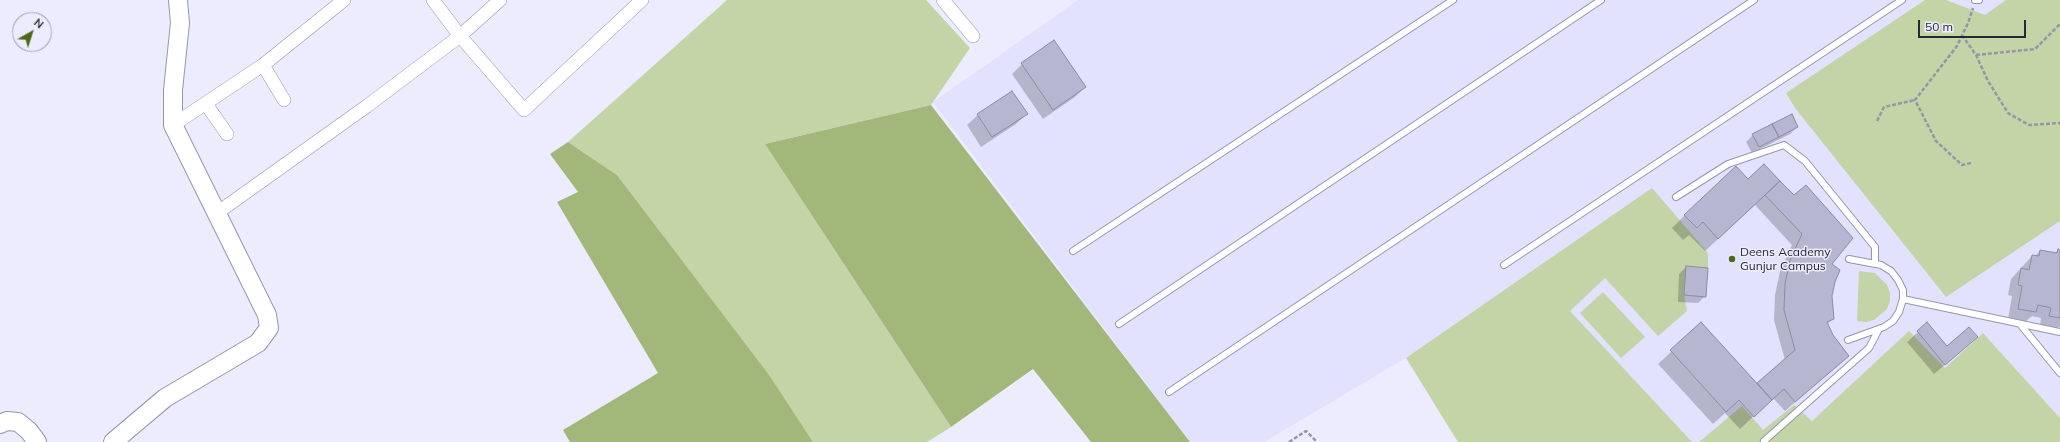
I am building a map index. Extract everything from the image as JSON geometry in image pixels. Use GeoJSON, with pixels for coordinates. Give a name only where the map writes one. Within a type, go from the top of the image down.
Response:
{"type":"FeatureCollection","features":[{"type":"Feature","properties":{"kind":"street"},"geometry":{"type":"LineString","coordinates":[[113,442],[164,398],[258,343],[269,328],[267,315],[173,125],[173,90],[180,23],[178,0]]}},
{"type":"Feature","properties":{"kind":"street"},"geometry":{"type":"LineString","coordinates":[[173,125],[264,65],[344,0]]}},
{"type":"Feature","properties":{"kind":"street"},"geometry":{"type":"LineString","coordinates":[[432,0],[460,36],[524,110],[642,0]]}},
{"type":"Feature","properties":{"kind":"street"},"geometry":{"type":"LineString","coordinates":[[217,213],[367,106],[460,36],[500,0]]}},
{"type":"Feature","properties":{"kind":"street"},"geometry":{"type":"LineString","coordinates":[[943,0],[973,36]]}},
{"type":"Feature","properties":{"kind":"street"},"geometry":{"type":"LineString","coordinates":[[264,65],[284,100]]}},
{"type":"Feature","properties":{"kind":"street"},"geometry":{"type":"LineString","coordinates":[[206,104],[228,134]]}},
{"type":"Feature","properties":{"kind":"street"},"geometry":{"type":"LineString","coordinates":[[0,424],[7,421],[18,422],[29,430],[37,442]]}},
{"type":"Feature","properties":{"kind":"lane"},"geometry":{"type":"LineString","coordinates":[[1073,251],[1453,0]]}},
{"type":"Feature","properties":{"kind":"lane"},"geometry":{"type":"LineString","coordinates":[[1119,324],[1601,0]]}},
{"type":"Feature","properties":{"kind":"lane"},"geometry":{"type":"LineString","coordinates":[[1169,392],[1754,0]]}},
{"type":"Feature","properties":{"kind":"lane"},"geometry":{"type":"LineString","coordinates":[[1504,265],[1902,0]]}},
{"type":"Feature","properties":{"kind":"lane"},"geometry":{"type":"LineString","coordinates":[[1676,197],[1728,164],[1784,145],[1805,161],[1875,247],[1875,264]]}},
{"type":"Feature","properties":{"kind":"lane"},"geometry":{"type":"LineString","coordinates":[[1848,340],[1879,329],[1893,321],[1899,312],[1903,299],[1902,290],[1898,280],[1891,271],[1875,264],[1849,259]]}},
{"type":"Feature","properties":{"kind":"lane"},"geometry":{"type":"LineString","coordinates":[[1903,299],[2060,332]]}},
{"type":"Feature","properties":{"kind":"lane"},"geometry":{"type":"LineString","coordinates":[[2020,324],[2060,373]]}},
{"type":"Feature","properties":{"kind":"lane"},"geometry":{"type":"LineString","coordinates":[[1764,441],[1870,348],[1879,329]]}},
{"type":"Feature","properties":{"kind":"path"},"geometry":{"type":"LineString","coordinates":[[1877,121],[1884,107],[1915,100],[1957,46],[1975,0]]}},
{"type":"Feature","properties":{"kind":"path"},"geometry":{"type":"LineString","coordinates":[[1976,55],[2035,49],[2060,24]]}},
{"type":"Feature","properties":{"kind":"path"},"geometry":{"type":"LineString","coordinates":[[1962,36],[1976,55],[1988,81],[2008,113],[2029,125],[2060,123]]}},
{"type":"Feature","properties":{"kind":"path"},"geometry":{"type":"LineString","coordinates":[[1915,100],[1936,141],[1962,165],[1971,163]]}},
{"type":"Feature","properties":{"kind":"path"},"geometry":{"type":"LineString","coordinates":[[1289,442],[1306,430],[1317,442]]}},
{"type":"Feature","properties":{"kind":"shaded area"},"geometry":{"type":"Polygon","coordinates":[[[1078,0],[2060,0],[2060,418],[1983,333],[1945,368],[1790,442],[1458,442],[1406,358],[1264,442],[1190,442],[933,102],[1078,0]]]}},
{"type":"Feature","properties":{"kind":"green space"},"geometry":{"type":"Polygon","coordinates":[[[727,0],[926,0],[970,48],[931,105],[765,144],[951,427],[927,442],[813,442],[768,375],[617,175],[568,142],[727,0]]]}},
{"type":"Feature","properties":{"kind":"green space"},"geometry":{"type":"Polygon","coordinates":[[[1925,0],[1946,0],[1985,15],[2006,0],[2060,0],[2060,221],[1946,297],[1795,108],[1786,93],[1925,0]]]}},
{"type":"Feature","properties":{"kind":"green space"},"geometry":{"type":"Polygon","coordinates":[[[931,105],[1190,442],[1091,442],[1033,369],[951,427],[765,144],[931,105]]]}},
{"type":"Feature","properties":{"kind":"green space"},"geometry":{"type":"Polygon","coordinates":[[[568,142],[617,175],[769,375],[813,442],[570,442],[563,430],[658,373],[557,202],[578,192],[550,154],[568,142]]]}},
{"type":"Feature","properties":{"kind":"green space"},"geometry":{"type":"Polygon","coordinates":[[[1652,188],[1708,253],[1708,268],[1686,267],[1684,295],[1687,311],[1658,336],[1605,278],[1570,311],[1692,442],[1458,442],[1406,358],[1652,188]]]}},
{"type":"Feature","properties":{"kind":"green space"},"geometry":{"type":"Polygon","coordinates":[[[1859,271],[1875,273],[1887,285],[1890,293],[1890,301],[1887,309],[1874,320],[1866,322],[1857,321],[1859,271]]]}},
{"type":"Feature","properties":{"kind":"green space"},"geometry":{"type":"Polygon","coordinates":[[[1603,292],[1645,337],[1621,358],[1580,313],[1603,292]]]}},
{"type":"Feature","properties":{"kind":"green space"},"geometry":{"type":"Polygon","coordinates":[[[1909,331],[1945,368],[1983,333],[2060,418],[2060,442],[1699,442],[1742,406],[1763,430],[1794,405],[1812,421],[1909,331]]]}},
{"type":"Feature","properties":{"kind":"building"},"geometry":{"type":"Polygon","coordinates":[[[1054,40],[1086,87],[1053,110],[1021,63],[1054,40]]]}},
{"type":"Feature","properties":{"kind":"building"},"geometry":{"type":"Polygon","coordinates":[[[1012,91],[1028,114],[992,137],[977,114],[1012,91]]]}},
{"type":"Feature","properties":{"kind":"building"},"geometry":{"type":"Polygon","coordinates":[[[1792,114],[1798,127],[1779,137],[1772,124],[1792,114]]]}},
{"type":"Feature","properties":{"kind":"building"},"geometry":{"type":"Polygon","coordinates":[[[1772,124],[1779,137],[1759,147],[1752,134],[1772,124]]]}},
{"type":"Feature","properties":{"kind":"building"},"geometry":{"type":"Polygon","coordinates":[[[1764,164],[1780,181],[1718,239],[1703,222],[1697,228],[1684,215],[1736,166],[1748,179],[1764,164]]]}},
{"type":"Feature","properties":{"kind":"building"},"geometry":{"type":"Polygon","coordinates":[[[1780,181],[1794,195],[1806,185],[1853,238],[1832,264],[1840,270],[1835,282],[1832,296],[1834,319],[1827,322],[1833,335],[1849,356],[1795,402],[1784,389],[1772,400],[1757,383],[1795,350],[1784,310],[1785,284],[1790,260],[1802,234],[1765,195],[1780,181]]]}},
{"type":"Feature","properties":{"kind":"building"},"geometry":{"type":"Polygon","coordinates":[[[2058,249],[2060,250],[2060,318],[2049,316],[2051,308],[2038,305],[2036,312],[2018,309],[2022,286],[2018,285],[2021,268],[2029,270],[2032,255],[2039,256],[2040,250],[2057,253],[2058,249]]]}},
{"type":"Feature","properties":{"kind":"building"},"geometry":{"type":"Polygon","coordinates":[[[1686,266],[1708,268],[1706,297],[1684,295],[1686,266]]]}},
{"type":"Feature","properties":{"kind":"building"},"geometry":{"type":"Polygon","coordinates":[[[1701,322],[1772,400],[1754,417],[1739,400],[1726,412],[1670,350],[1701,322]]]}},
{"type":"Feature","properties":{"kind":"building"},"geometry":{"type":"Polygon","coordinates":[[[1927,322],[1947,346],[1969,327],[1978,337],[1945,365],[1917,331],[1927,322]]]}},
{"type":"Feature","properties":{"kind":"place","name":"Deens Academy Gunjur Campus"},"geometry":{"type":"Point","coordinates":[1732,259]}}]}
